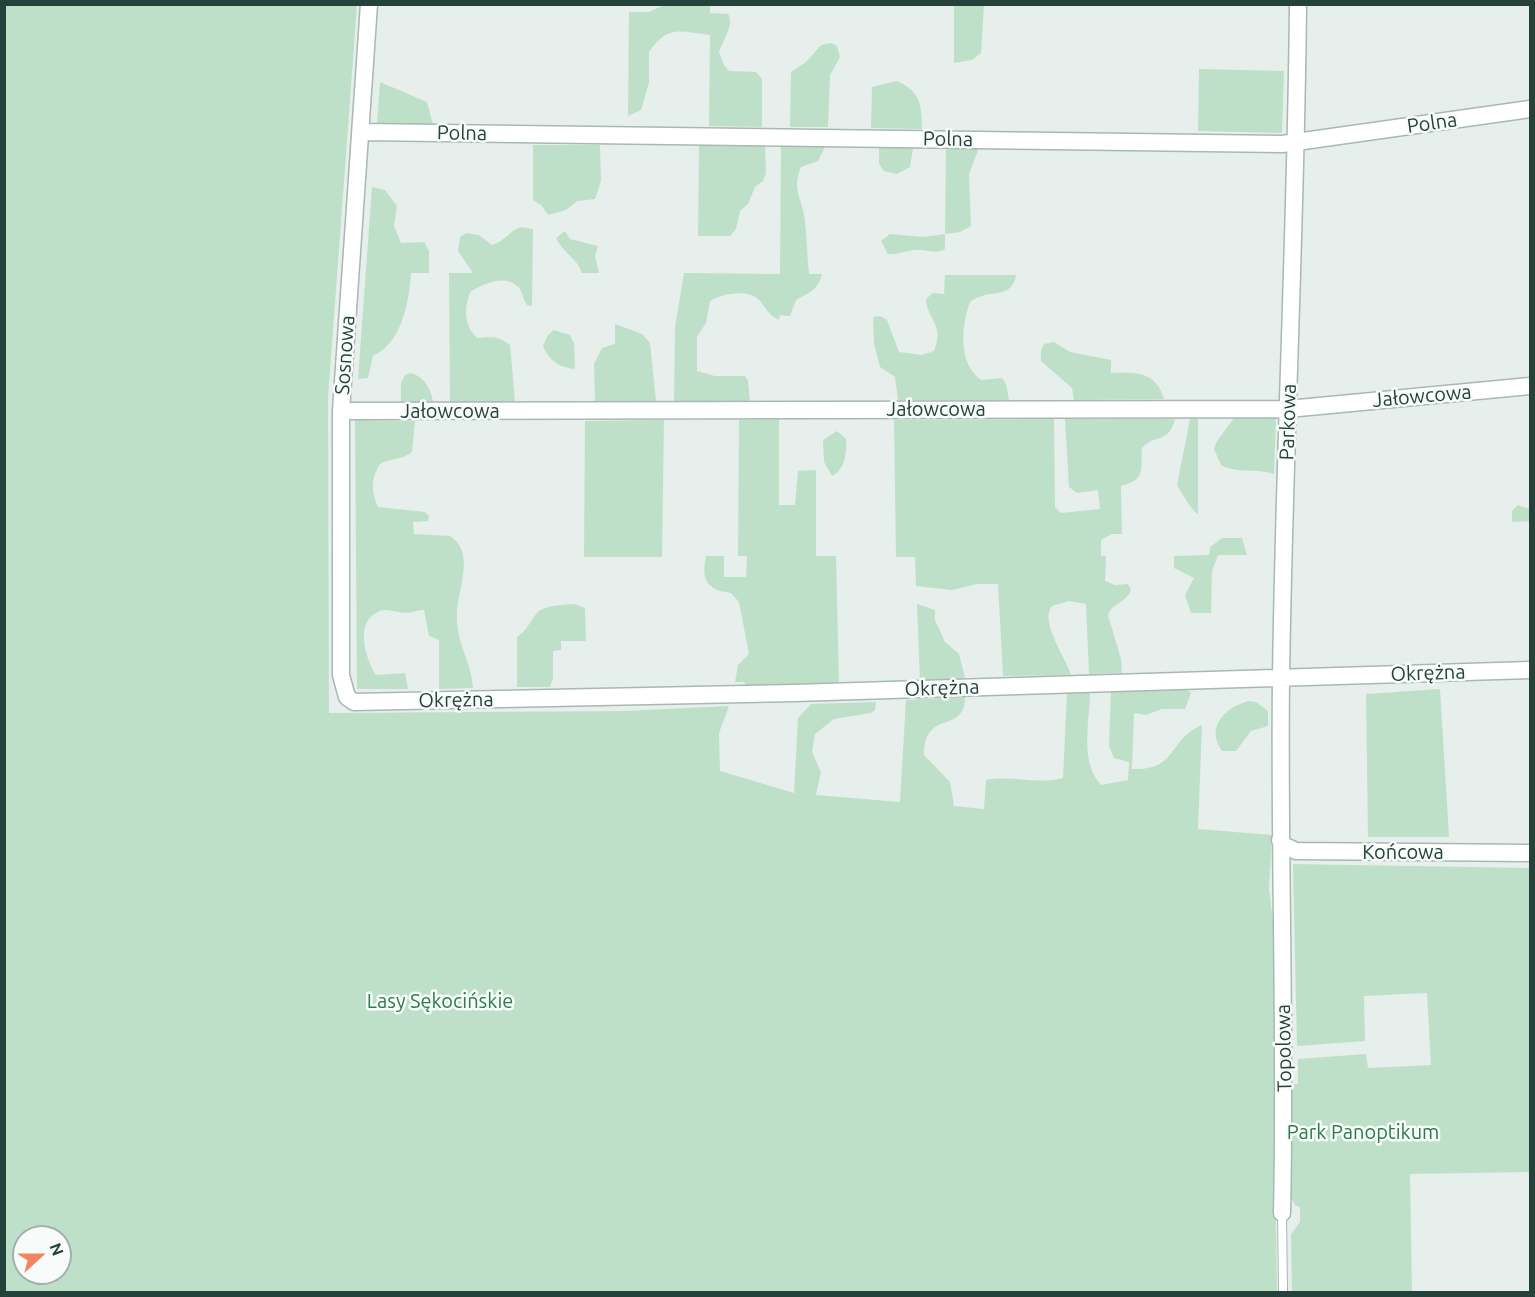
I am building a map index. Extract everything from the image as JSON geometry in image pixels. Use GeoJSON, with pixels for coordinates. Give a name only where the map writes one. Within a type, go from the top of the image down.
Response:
{"type":"FeatureCollection","features":[{"type":"Feature","properties":{"kind":"street","name":"Sosnowa"},"geometry":{"type":"LineString","coordinates":[[354,702],[347,698],[341,675],[341,411],[362,132],[369,4]]}},
{"type":"Feature","properties":{"kind":"street","name":"Parkowa"},"geometry":{"type":"LineString","coordinates":[[1280,840],[1281,677],[1298,4]]}},
{"type":"Feature","properties":{"kind":"street","name":"Polna"},"geometry":{"type":"LineString","coordinates":[[362,132],[1296,142],[1530,109]]}},
{"type":"Feature","properties":{"kind":"street","name":"Jałowcowa"},"geometry":{"type":"LineString","coordinates":[[341,411],[1288,409],[1530,386]]}},
{"type":"Feature","properties":{"kind":"street","name":"Okrężna"},"geometry":{"type":"LineString","coordinates":[[354,702],[794,693],[1530,670]]}},
{"type":"Feature","properties":{"kind":"street","name":"Końcowa"},"geometry":{"type":"LineString","coordinates":[[1280,840],[1289,850],[1296,851],[1530,853]]}},
{"type":"Feature","properties":{"kind":"street","name":"Topolowa"},"geometry":{"type":"LineString","coordinates":[[1280,840],[1285,1088],[1282,1214]]}},
{"type":"Feature","properties":{"kind":"lane","name":"Topolowa"},"geometry":{"type":"LineString","coordinates":[[1282,1214],[1283,1293]]}},
{"type":"Feature","properties":{"kind":"green space","name":"Lasy Sękocińskie"},"geometry":{"type":"Polygon","coordinates":[[[5,5],[357,5],[328,398],[329,713],[624,711],[729,706],[719,733],[720,771],[794,793],[798,718],[811,704],[876,702],[875,710],[871,713],[834,719],[815,734],[812,752],[821,772],[816,795],[900,802],[906,700],[965,697],[959,715],[930,731],[924,755],[950,782],[954,806],[984,809],[986,780],[1044,781],[1063,778],[1067,692],[1090,692],[1088,753],[1094,775],[1101,785],[1128,780],[1129,762],[1114,758],[1109,746],[1111,691],[1185,688],[1191,693],[1185,709],[1162,709],[1146,715],[1134,713],[1132,769],[1147,768],[1165,760],[1183,738],[1202,725],[1198,829],[1272,835],[1269,888],[1274,930],[1277,1058],[1274,1114],[1277,1292],[5,1292],[5,5]]]}},
{"type":"Feature","properties":{"kind":"green space"},"geometry":{"type":"Polygon","coordinates":[[[664,5],[710,5],[710,13],[728,14],[730,18],[729,27],[719,52],[724,65],[729,71],[756,72],[762,79],[762,127],[709,126],[710,35],[683,32],[663,37],[649,52],[649,83],[641,110],[628,116],[629,12],[649,12],[664,5]]]}},
{"type":"Feature","properties":{"kind":"green space"},"geometry":{"type":"Polygon","coordinates":[[[954,5],[984,5],[981,53],[972,60],[954,63],[954,5]]]}},
{"type":"Feature","properties":{"kind":"green space"},"geometry":{"type":"Polygon","coordinates":[[[831,43],[837,46],[840,57],[830,75],[828,127],[790,127],[791,72],[806,62],[821,45],[831,43]]]}},
{"type":"Feature","properties":{"kind":"green space"},"geometry":{"type":"Polygon","coordinates":[[[1199,69],[1284,71],[1282,133],[1198,131],[1199,69]]]}},
{"type":"Feature","properties":{"kind":"green space"},"geometry":{"type":"Polygon","coordinates":[[[897,81],[915,94],[920,106],[922,129],[871,128],[872,87],[897,81]]]}},
{"type":"Feature","properties":{"kind":"green space"},"geometry":{"type":"Polygon","coordinates":[[[380,82],[427,102],[433,125],[377,124],[380,82]]]}},
{"type":"Feature","properties":{"kind":"green space"},"geometry":{"type":"Polygon","coordinates":[[[533,145],[600,145],[601,181],[595,199],[577,201],[566,210],[548,215],[542,206],[533,200],[533,145]]]}},
{"type":"Feature","properties":{"kind":"green space"},"geometry":{"type":"Polygon","coordinates":[[[699,146],[765,146],[766,173],[763,181],[755,187],[748,204],[740,211],[736,229],[730,236],[698,236],[699,146]]]}},
{"type":"Feature","properties":{"kind":"green space"},"geometry":{"type":"Polygon","coordinates":[[[781,147],[825,147],[818,161],[801,167],[797,182],[798,195],[804,214],[809,274],[822,274],[818,284],[796,300],[790,316],[780,315],[779,320],[770,314],[755,297],[743,293],[728,294],[710,301],[706,323],[697,337],[697,371],[715,376],[745,376],[748,381],[750,401],[674,401],[675,327],[684,273],[780,274],[781,147]]]}},
{"type":"Feature","properties":{"kind":"green space"},"geometry":{"type":"Polygon","coordinates":[[[879,147],[913,148],[910,167],[897,174],[884,171],[879,164],[879,147]]]}},
{"type":"Feature","properties":{"kind":"green space"},"geometry":{"type":"Polygon","coordinates":[[[946,148],[979,148],[969,174],[971,226],[960,232],[945,234],[946,148]]]}},
{"type":"Feature","properties":{"kind":"green space"},"geometry":{"type":"Polygon","coordinates":[[[372,187],[385,190],[397,206],[394,226],[401,243],[424,242],[429,251],[429,273],[411,273],[406,309],[397,332],[383,350],[373,356],[368,378],[358,379],[372,187]]]}},
{"type":"Feature","properties":{"kind":"green space"},"geometry":{"type":"Polygon","coordinates":[[[521,227],[533,229],[532,306],[527,305],[519,288],[514,284],[508,281],[494,281],[470,292],[466,311],[467,322],[477,338],[495,338],[510,345],[515,402],[450,402],[449,273],[473,273],[458,251],[460,237],[466,233],[479,235],[492,245],[521,227]]]}},
{"type":"Feature","properties":{"kind":"green space"},"geometry":{"type":"Polygon","coordinates":[[[565,231],[570,239],[598,246],[595,256],[599,273],[582,273],[577,263],[562,248],[556,238],[565,231]]]}},
{"type":"Feature","properties":{"kind":"green space"},"geometry":{"type":"Polygon","coordinates":[[[890,234],[923,237],[945,234],[945,249],[938,252],[917,250],[888,254],[881,241],[890,234]]]}},
{"type":"Feature","properties":{"kind":"green space"},"geometry":{"type":"Polygon","coordinates":[[[945,275],[1016,275],[1014,283],[1005,291],[985,295],[970,302],[963,333],[965,354],[974,373],[981,380],[1002,378],[1006,384],[1009,400],[898,400],[895,377],[880,367],[874,343],[873,317],[880,316],[887,320],[899,352],[922,355],[934,351],[938,334],[926,299],[933,293],[944,294],[945,275]]]}},
{"type":"Feature","properties":{"kind":"green space"},"geometry":{"type":"Polygon","coordinates":[[[615,324],[642,334],[650,343],[656,401],[595,401],[594,364],[602,348],[615,344],[615,324]]]}},
{"type":"Feature","properties":{"kind":"green space"},"geometry":{"type":"Polygon","coordinates":[[[554,330],[570,335],[574,343],[575,369],[555,362],[545,351],[543,346],[548,335],[554,330]]]}},
{"type":"Feature","properties":{"kind":"green space"},"geometry":{"type":"Polygon","coordinates":[[[1054,342],[1070,352],[1111,360],[1111,373],[1138,374],[1151,379],[1161,390],[1164,399],[1074,400],[1072,388],[1041,361],[1044,344],[1054,342]]]}},
{"type":"Feature","properties":{"kind":"green space"},"geometry":{"type":"Polygon","coordinates":[[[411,373],[420,377],[426,384],[433,402],[401,402],[401,383],[405,375],[411,373]]]}},
{"type":"Feature","properties":{"kind":"green space"},"geometry":{"type":"Polygon","coordinates":[[[1234,418],[1276,418],[1274,474],[1227,468],[1221,465],[1214,449],[1217,441],[1234,418]]]}},
{"type":"Feature","properties":{"kind":"green space"},"geometry":{"type":"Polygon","coordinates":[[[779,419],[779,505],[795,505],[798,471],[816,470],[816,556],[836,556],[839,684],[747,686],[744,682],[735,682],[738,665],[749,654],[739,602],[731,593],[711,586],[705,577],[706,556],[724,556],[724,577],[746,577],[747,556],[738,556],[739,420],[779,419]]]}},
{"type":"Feature","properties":{"kind":"green space"},"geometry":{"type":"Polygon","coordinates":[[[1054,419],[1055,507],[1061,513],[1100,509],[1098,490],[1077,493],[1069,487],[1065,419],[1175,419],[1169,432],[1142,448],[1139,477],[1121,486],[1122,534],[1112,534],[1101,540],[1101,556],[1106,556],[1105,581],[1115,585],[1128,584],[1131,590],[1108,615],[1121,659],[1122,673],[1089,674],[1086,604],[1069,601],[1052,606],[1049,621],[1071,675],[1003,676],[998,584],[977,584],[952,590],[916,586],[915,557],[896,557],[894,420],[1054,419]]]}},
{"type":"Feature","properties":{"kind":"green space"},"geometry":{"type":"Polygon","coordinates":[[[1190,419],[1198,419],[1198,514],[1177,485],[1190,419]]]}},
{"type":"Feature","properties":{"kind":"green space"},"geometry":{"type":"Polygon","coordinates":[[[355,420],[415,421],[412,452],[380,464],[374,479],[374,496],[378,507],[425,512],[429,516],[428,521],[413,522],[414,534],[450,536],[458,543],[464,560],[464,570],[457,611],[458,632],[473,688],[439,689],[439,640],[429,636],[424,610],[406,613],[385,610],[371,617],[366,624],[364,642],[366,651],[376,675],[405,673],[408,689],[357,689],[355,420]]]}},
{"type":"Feature","properties":{"kind":"green space"},"geometry":{"type":"Polygon","coordinates":[[[664,420],[662,557],[584,557],[585,421],[664,420]]]}},
{"type":"Feature","properties":{"kind":"green space"},"geometry":{"type":"Polygon","coordinates":[[[837,431],[846,439],[846,449],[840,470],[832,476],[824,462],[823,440],[837,431]]]}},
{"type":"Feature","properties":{"kind":"green space"},"geometry":{"type":"Polygon","coordinates":[[[1518,505],[1530,509],[1530,521],[1512,522],[1512,511],[1518,505]]]}},
{"type":"Feature","properties":{"kind":"green space"},"geometry":{"type":"Polygon","coordinates":[[[1222,538],[1242,538],[1247,555],[1218,555],[1212,571],[1211,613],[1191,613],[1185,595],[1194,578],[1174,568],[1174,556],[1209,555],[1210,547],[1222,538]]]}},
{"type":"Feature","properties":{"kind":"green space"},"geometry":{"type":"Polygon","coordinates":[[[574,604],[585,608],[586,641],[561,641],[561,650],[553,651],[553,678],[550,687],[517,687],[517,637],[539,611],[553,606],[574,604]]]}},
{"type":"Feature","properties":{"kind":"green space"},"geometry":{"type":"Polygon","coordinates":[[[917,604],[935,610],[935,620],[945,642],[959,654],[965,678],[920,681],[917,604]]]}},
{"type":"Feature","properties":{"kind":"green space"},"geometry":{"type":"Polygon","coordinates":[[[1440,689],[1449,837],[1368,837],[1366,694],[1440,689]]]}},
{"type":"Feature","properties":{"kind":"green space"},"geometry":{"type":"Polygon","coordinates":[[[1249,701],[1256,702],[1268,711],[1268,726],[1251,731],[1236,751],[1222,751],[1216,734],[1220,719],[1232,708],[1249,701]]]}},
{"type":"Feature","properties":{"kind":"green space","name":"Park Panoptikum"},"geometry":{"type":"Polygon","coordinates":[[[1293,864],[1530,868],[1530,1172],[1410,1174],[1412,1292],[1292,1292],[1291,1234],[1300,1222],[1300,1207],[1295,1205],[1290,1196],[1288,1084],[1298,1084],[1298,1059],[1366,1054],[1368,1068],[1431,1065],[1427,993],[1364,996],[1365,1041],[1297,1046],[1293,864]]]}}]}
